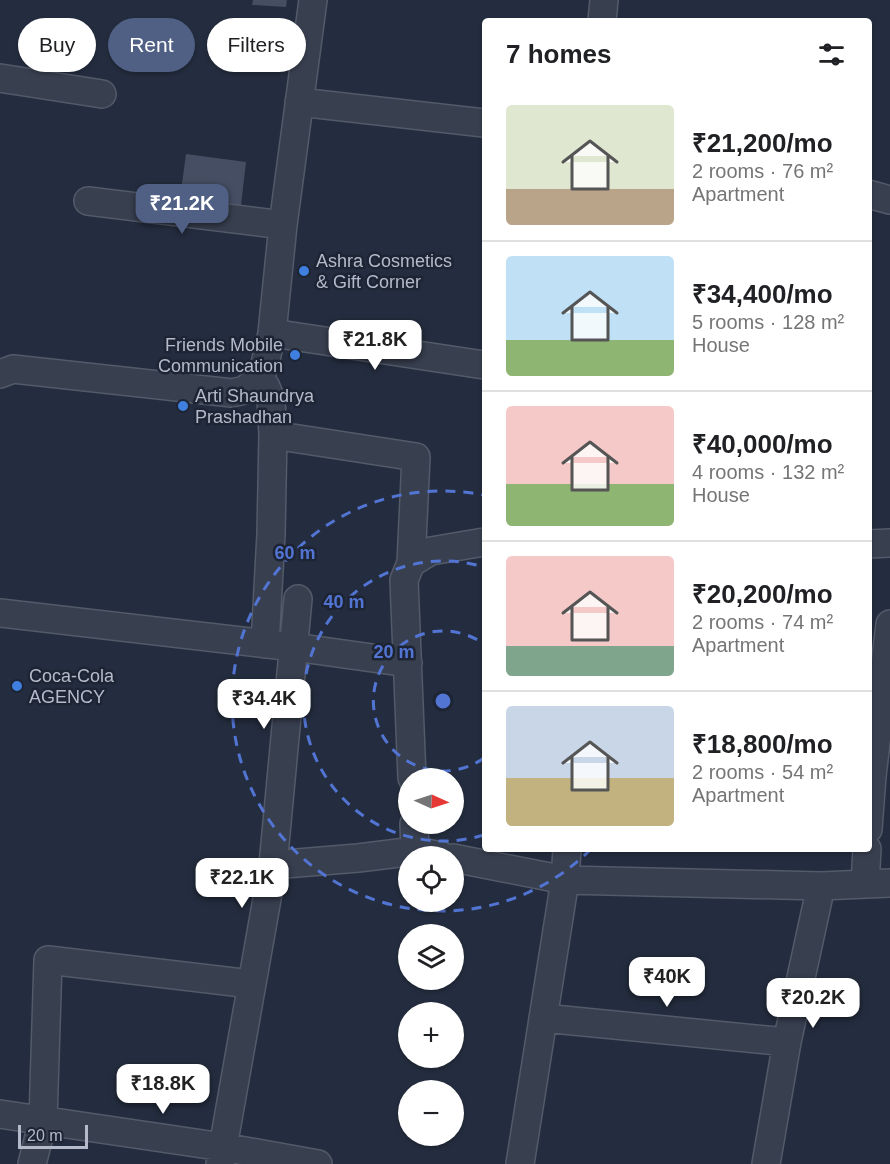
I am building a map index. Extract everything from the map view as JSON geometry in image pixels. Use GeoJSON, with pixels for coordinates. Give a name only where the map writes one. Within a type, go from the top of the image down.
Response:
{"type":"FeatureCollection","features":[{"type":"Feature","properties":{"kind":"street"},"geometry":{"type":"LineString","coordinates":[[0,374],[13,369],[232,393],[245,390],[259,376],[264,368],[272,333],[283,225],[313,0]]}},
{"type":"Feature","properties":{"kind":"street"},"geometry":{"type":"LineString","coordinates":[[602,18],[604,0]]}},
{"type":"Feature","properties":{"kind":"street"},"geometry":{"type":"LineString","coordinates":[[0,78],[102,94]]}},
{"type":"Feature","properties":{"kind":"street"},"geometry":{"type":"LineString","coordinates":[[299,102],[482,123]]}},
{"type":"Feature","properties":{"kind":"street"},"geometry":{"type":"LineString","coordinates":[[872,195],[890,200]]}},
{"type":"Feature","properties":{"kind":"street"},"geometry":{"type":"LineString","coordinates":[[88,201],[283,225]]}},
{"type":"Feature","properties":{"kind":"street"},"geometry":{"type":"LineString","coordinates":[[272,333],[482,365]]}},
{"type":"Feature","properties":{"kind":"street"},"geometry":{"type":"LineString","coordinates":[[259,376],[271,400],[273,435],[265,644]]}},
{"type":"Feature","properties":{"kind":"street"},"geometry":{"type":"LineString","coordinates":[[273,435],[416,457],[411,563],[405,580],[412,768]]}},
{"type":"Feature","properties":{"kind":"street"},"geometry":{"type":"LineString","coordinates":[[411,563],[431,551],[482,542]]}},
{"type":"Feature","properties":{"kind":"street"},"geometry":{"type":"LineString","coordinates":[[872,544],[890,543]]}},
{"type":"Feature","properties":{"kind":"street"},"geometry":{"type":"LineString","coordinates":[[221,1155],[273,865],[298,599]]}},
{"type":"Feature","properties":{"kind":"street"},"geometry":{"type":"LineString","coordinates":[[0,613],[294,647],[408,663]]}},
{"type":"Feature","properties":{"kind":"street"},"geometry":{"type":"LineString","coordinates":[[872,736],[875,678],[890,624]]}},
{"type":"Feature","properties":{"kind":"street"},"geometry":{"type":"LineString","coordinates":[[520,1164],[565,880],[567,852]]}},
{"type":"Feature","properties":{"kind":"street"},"geometry":{"type":"LineString","coordinates":[[464,860],[565,880],[821,886],[878,883],[868,852]]}},
{"type":"Feature","properties":{"kind":"street"},"geometry":{"type":"LineString","coordinates":[[273,865],[398,853]]}},
{"type":"Feature","properties":{"kind":"street"},"geometry":{"type":"LineString","coordinates":[[766,1164],[787,1042],[821,886]]}},
{"type":"Feature","properties":{"kind":"street"},"geometry":{"type":"LineString","coordinates":[[32,1164],[43,1121],[48,960],[251,984]]}},
{"type":"Feature","properties":{"kind":"street"},"geometry":{"type":"LineString","coordinates":[[543,1018],[787,1042]]}},
{"type":"Feature","properties":{"kind":"street"},"geometry":{"type":"LineString","coordinates":[[0,1114],[221,1155],[318,1164]]}},
{"type":"Feature","properties":{"kind":"building"},"geometry":{"type":"Polygon","coordinates":[[[253,0],[287,0],[286,7],[252,5],[253,0]]]}},
{"type":"Feature","properties":{"kind":"building"},"geometry":{"type":"Polygon","coordinates":[[[186,154],[246,162],[240,214],[179,206],[186,154]]]}},
{"type":"Feature","properties":{"kind":"place","name":"Ashra Cosmetics & Gift Corner"},"geometry":{"type":"Point","coordinates":[304,271]}},
{"type":"Feature","properties":{"kind":"place","name":"Friends Mobile Communication"},"geometry":{"type":"Point","coordinates":[295,355]}},
{"type":"Feature","properties":{"kind":"place","name":"Arti Shaundrya Prashadhan"},"geometry":{"type":"Point","coordinates":[183,406]}},
{"type":"Feature","properties":{"kind":"place","name":"Coca-Cola AGENCY"},"geometry":{"type":"Point","coordinates":[17,686]}}]}
